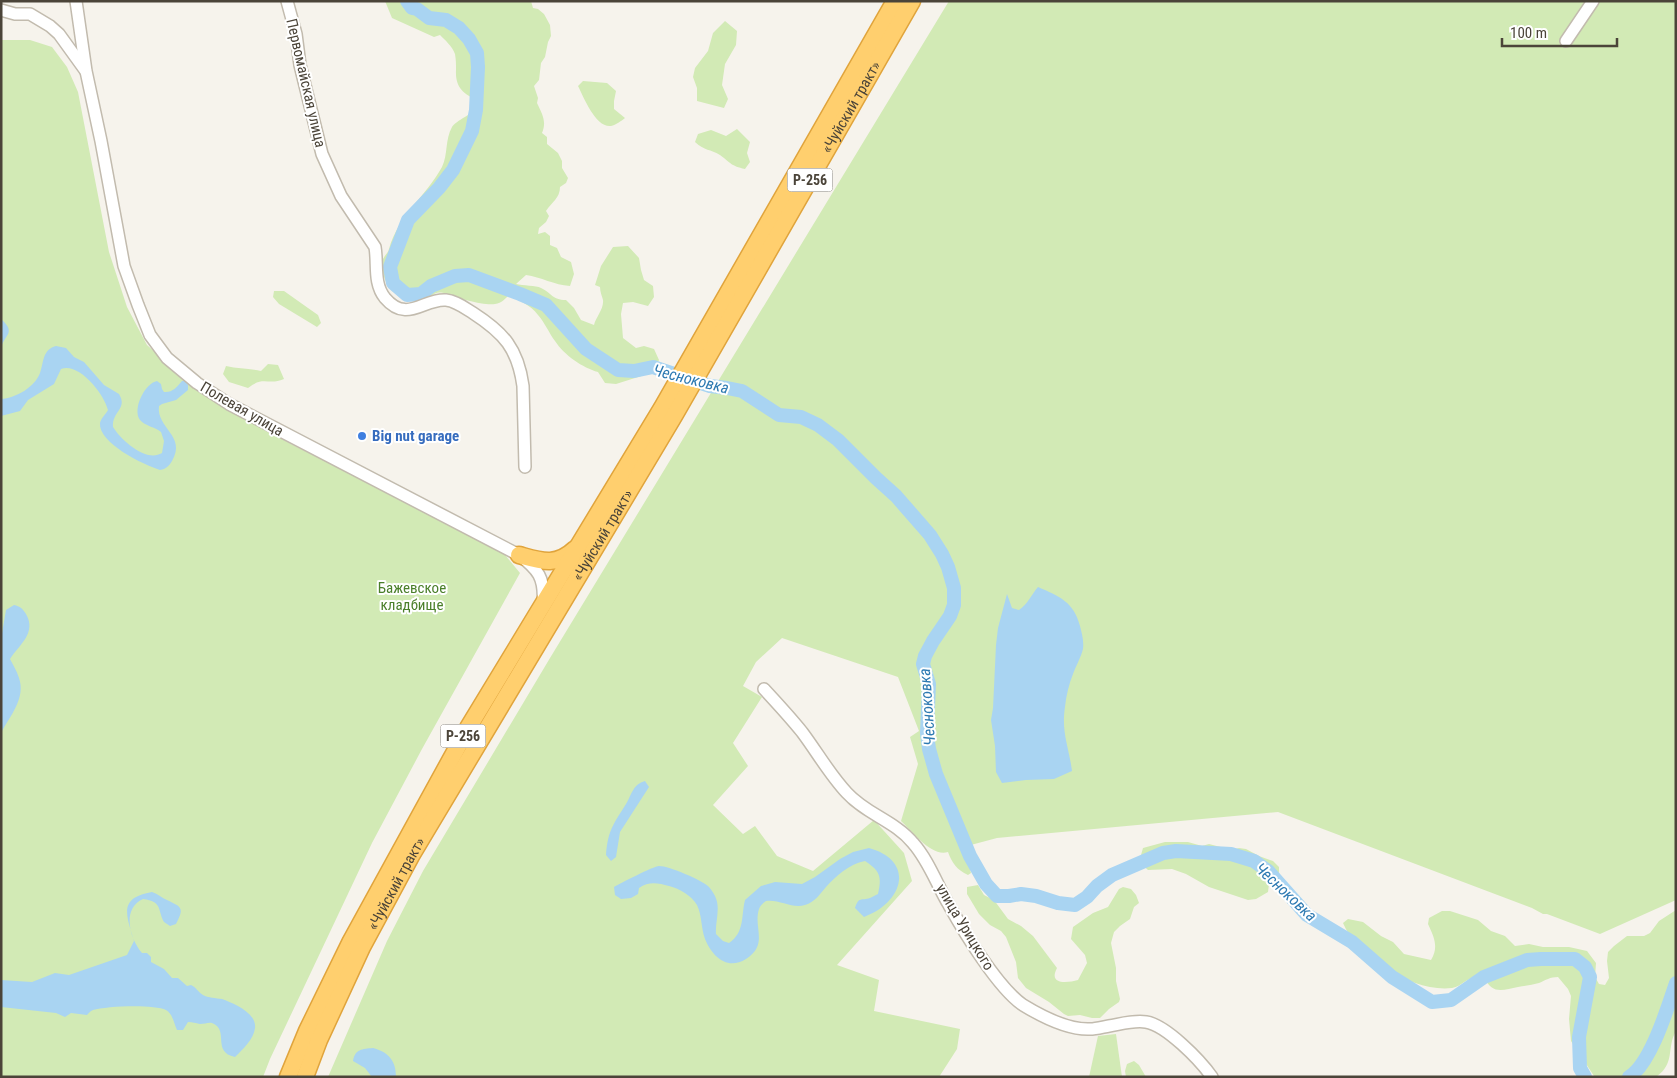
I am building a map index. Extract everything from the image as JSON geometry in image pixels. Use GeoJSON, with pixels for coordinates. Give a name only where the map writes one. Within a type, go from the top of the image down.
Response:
{"type":"FeatureCollection","features":[{"type":"Feature","properties":{"kind":"highway","name":"«Чуйский тракт»"},"geometry":{"type":"LineString","coordinates":[[701,356],[895,1]]}},
{"type":"Feature","properties":{"kind":"highway","name":"«Чуйский тракт»"},"geometry":{"type":"LineString","coordinates":[[305,1077],[319,1040],[362,947],[411,856],[668,412],[912,1]]}},
{"type":"Feature","properties":{"kind":"highway","name":"«Чуйский тракт»"},"geometry":{"type":"LineString","coordinates":[[288,1077],[307,1031],[351,941],[468,728],[579,546],[668,412]]}},
{"type":"Feature","properties":{"kind":"highway"},"geometry":{"type":"LineString","coordinates":[[518,555],[543,561],[556,561],[568,556],[579,546]]}},
{"type":"Feature","properties":{"kind":"street","name":"Полевая улица"},"geometry":{"type":"LineString","coordinates":[[76,1],[86,71],[124,266],[150,335],[163,353],[182,372],[229,404],[518,555],[533,567],[540,577],[544,588],[543,605]]}},
{"type":"Feature","properties":{"kind":"street","name":"Первомайская улица"},"geometry":{"type":"LineString","coordinates":[[287,1],[296,34],[300,65],[322,154],[341,196],[375,247],[377,256],[376,276],[384,297],[391,304],[402,309],[422,307],[430,302],[445,300],[455,303],[488,323],[504,337],[522,374],[525,467]]}},
{"type":"Feature","properties":{"kind":"street"},"geometry":{"type":"LineString","coordinates":[[1566,41],[1593,1]]}},
{"type":"Feature","properties":{"kind":"street"},"geometry":{"type":"LineString","coordinates":[[1,10],[15,14],[30,14],[50,26],[59,34],[86,71]]}},
{"type":"Feature","properties":{"kind":"street","name":"улица Урицкого"},"geometry":{"type":"LineString","coordinates":[[764,690],[800,730],[848,794],[860,805],[901,830],[913,842],[967,935],[1011,996],[1023,1005],[1059,1023],[1089,1030],[1137,1021],[1149,1022],[1178,1041],[1196,1057],[1212,1077]]}},
{"type":"Feature","properties":{"kind":"green space"},"geometry":{"type":"Polygon","coordinates":[[[385,1],[531,1],[533,8],[538,9],[544,14],[550,25],[551,36],[545,57],[541,63],[539,80],[534,86],[538,98],[537,103],[544,121],[542,133],[547,137],[547,144],[558,153],[562,161],[562,168],[568,178],[566,183],[560,187],[557,197],[546,211],[549,216],[546,222],[539,228],[538,234],[545,232],[550,236],[550,245],[557,248],[561,257],[571,262],[574,274],[570,286],[526,275],[516,284],[539,287],[555,298],[566,300],[574,308],[581,320],[594,325],[603,303],[600,287],[595,285],[601,266],[613,247],[628,246],[639,258],[644,280],[653,286],[654,297],[648,306],[633,302],[623,303],[621,314],[623,338],[636,348],[644,346],[654,349],[659,360],[654,372],[616,384],[605,383],[598,372],[580,364],[563,351],[535,311],[510,294],[502,302],[490,304],[442,293],[436,293],[418,301],[403,298],[393,292],[387,284],[382,265],[393,237],[442,167],[452,127],[465,117],[481,110],[481,102],[462,91],[456,77],[455,54],[446,41],[440,35],[434,37],[392,18],[385,1]]]}},
{"type":"Feature","properties":{"kind":"green space"},"geometry":{"type":"Polygon","coordinates":[[[949,1],[1676,1],[1676,900],[1600,934],[1278,812],[997,838],[967,846],[971,873],[968,875],[955,866],[948,852],[935,851],[901,821],[918,764],[910,737],[919,731],[898,677],[782,638],[756,662],[743,686],[762,697],[733,743],[748,766],[713,805],[743,834],[755,826],[777,856],[813,871],[874,820],[904,853],[912,881],[837,965],[879,980],[874,1011],[960,1029],[957,1049],[939,1077],[328,1077],[387,941],[423,871],[550,658],[949,1]]]}},
{"type":"Feature","properties":{"kind":"green space"},"geometry":{"type":"Polygon","coordinates":[[[725,21],[737,31],[736,45],[725,64],[722,85],[728,99],[724,108],[697,101],[697,88],[693,77],[695,68],[708,51],[713,33],[725,21]]]}},
{"type":"Feature","properties":{"kind":"green space","name":"Бажевское кладбище"},"geometry":{"type":"Polygon","coordinates":[[[1,40],[30,40],[52,47],[67,67],[78,92],[109,252],[127,307],[147,345],[196,389],[243,418],[501,550],[520,573],[372,843],[263,1077],[1,1077],[1,40]]]}},
{"type":"Feature","properties":{"kind":"green space"},"geometry":{"type":"Polygon","coordinates":[[[583,81],[607,83],[616,91],[614,109],[625,118],[611,126],[600,122],[591,111],[578,86],[583,81]]]}},
{"type":"Feature","properties":{"kind":"green space"},"geometry":{"type":"Polygon","coordinates":[[[737,129],[750,142],[747,153],[750,162],[745,169],[734,165],[720,155],[695,142],[698,134],[711,130],[726,136],[737,129]]]}},
{"type":"Feature","properties":{"kind":"green space"},"geometry":{"type":"Polygon","coordinates":[[[274,291],[284,291],[318,315],[321,323],[317,327],[279,304],[273,297],[274,291]]]}},
{"type":"Feature","properties":{"kind":"green space"},"geometry":{"type":"Polygon","coordinates":[[[268,364],[278,365],[284,379],[274,382],[258,382],[248,388],[229,382],[223,374],[226,366],[261,371],[268,364]]]}},
{"type":"Feature","properties":{"kind":"green space"},"geometry":{"type":"Polygon","coordinates":[[[1165,842],[1188,842],[1202,846],[1209,844],[1232,850],[1246,849],[1273,861],[1279,867],[1279,874],[1269,884],[1268,892],[1256,899],[1248,900],[1209,887],[1186,874],[1172,869],[1148,870],[1139,862],[1143,848],[1165,842]]]}},
{"type":"Feature","properties":{"kind":"green space"},"geometry":{"type":"Polygon","coordinates":[[[978,885],[984,895],[994,900],[1008,919],[1021,926],[1033,936],[1057,968],[1055,977],[1060,982],[1078,980],[1087,963],[1085,955],[1071,939],[1073,927],[1093,913],[1108,907],[1119,889],[1123,887],[1131,889],[1139,903],[1134,907],[1130,919],[1114,932],[1111,943],[1116,968],[1119,1002],[1100,1018],[1080,1015],[1068,1016],[1026,988],[1018,978],[1016,962],[1006,937],[979,914],[967,894],[967,887],[978,885]]]}},
{"type":"Feature","properties":{"kind":"green space"},"geometry":{"type":"Polygon","coordinates":[[[1676,910],[1676,1031],[1671,1043],[1666,1066],[1656,1077],[1594,1076],[1571,1041],[1569,1019],[1571,996],[1558,977],[1503,990],[1491,987],[1484,977],[1474,977],[1452,988],[1421,985],[1388,970],[1374,960],[1350,936],[1343,923],[1348,919],[1363,922],[1381,936],[1393,942],[1404,954],[1431,960],[1435,946],[1428,924],[1429,918],[1442,911],[1450,911],[1478,920],[1491,931],[1505,936],[1515,946],[1529,944],[1543,947],[1569,947],[1587,951],[1596,963],[1595,977],[1599,984],[1605,985],[1609,978],[1608,952],[1627,936],[1644,936],[1650,933],[1659,921],[1676,910]]]}},
{"type":"Feature","properties":{"kind":"green space"},"geometry":{"type":"Polygon","coordinates":[[[1116,1034],[1122,1077],[1089,1077],[1098,1036],[1116,1034]]]}},
{"type":"Feature","properties":{"kind":"green space"},"geometry":{"type":"Polygon","coordinates":[[[1134,1061],[1139,1065],[1146,1077],[1126,1077],[1127,1064],[1134,1061]]]}},
{"type":"Feature","properties":{"kind":"water"},"geometry":{"type":"Polygon","coordinates":[[[1,319],[9,331],[1,348],[1,319]]]}},
{"type":"Feature","properties":{"kind":"water"},"geometry":{"type":"Polygon","coordinates":[[[56,346],[66,348],[74,357],[84,362],[104,385],[119,394],[122,403],[113,422],[113,427],[134,449],[149,455],[162,453],[164,441],[161,432],[140,420],[138,410],[141,397],[148,386],[157,381],[161,384],[164,392],[169,392],[182,381],[185,381],[188,385],[188,390],[176,400],[159,406],[159,414],[174,438],[176,445],[176,452],[168,466],[160,470],[144,463],[123,452],[106,438],[101,431],[100,423],[108,410],[106,403],[90,381],[75,370],[61,369],[54,384],[28,400],[20,411],[1,416],[1,399],[19,394],[34,383],[40,373],[46,353],[56,346]]]}},
{"type":"Feature","properties":{"kind":"water"},"geometry":{"type":"Polygon","coordinates":[[[1038,587],[1059,597],[1070,605],[1077,618],[1083,638],[1083,649],[1069,686],[1064,716],[1072,771],[1054,779],[1002,783],[996,772],[991,720],[998,628],[1007,594],[1012,608],[1019,610],[1038,587]]]}},
{"type":"Feature","properties":{"kind":"water"},"geometry":{"type":"Polygon","coordinates":[[[14,605],[20,607],[25,612],[29,621],[29,627],[26,638],[10,659],[21,685],[19,700],[1,733],[1,639],[6,610],[14,605]]]}},
{"type":"Feature","properties":{"kind":"water"},"geometry":{"type":"Polygon","coordinates":[[[645,781],[649,787],[620,832],[616,857],[611,861],[606,855],[608,839],[612,828],[635,787],[645,781]]]}},
{"type":"Feature","properties":{"kind":"water"},"geometry":{"type":"Polygon","coordinates":[[[869,848],[884,854],[894,862],[898,872],[899,882],[888,902],[877,911],[864,917],[855,908],[859,900],[878,894],[880,878],[877,871],[865,861],[854,865],[839,875],[817,898],[808,904],[800,906],[766,901],[759,908],[759,942],[757,948],[746,959],[739,962],[727,962],[716,956],[705,939],[697,905],[692,898],[681,891],[654,883],[646,884],[639,888],[638,894],[631,898],[621,899],[615,895],[614,887],[636,875],[659,866],[685,874],[705,884],[715,896],[718,905],[716,934],[723,941],[729,943],[738,934],[740,929],[745,900],[761,886],[775,882],[802,884],[853,852],[869,848]]]}},
{"type":"Feature","properties":{"kind":"water"},"geometry":{"type":"Polygon","coordinates":[[[152,892],[180,908],[181,911],[176,924],[170,926],[164,922],[157,904],[143,899],[132,910],[130,917],[131,930],[127,909],[133,899],[141,895],[152,892]]]}},
{"type":"Feature","properties":{"kind":"water"},"geometry":{"type":"Polygon","coordinates":[[[132,936],[142,953],[147,953],[151,957],[151,962],[164,969],[172,978],[178,978],[187,986],[193,986],[205,996],[222,999],[248,1013],[255,1023],[254,1032],[247,1044],[235,1057],[224,1051],[220,1031],[217,1026],[212,1023],[188,1022],[183,1030],[177,1030],[170,1014],[160,1008],[141,1006],[108,1007],[90,1011],[87,1015],[71,1013],[65,1017],[56,1013],[1,1007],[1,980],[32,982],[55,973],[69,975],[127,955],[134,941],[132,936]]]}},
{"type":"Feature","properties":{"kind":"water"},"geometry":{"type":"Polygon","coordinates":[[[373,1048],[387,1054],[393,1061],[396,1077],[372,1077],[365,1068],[353,1061],[357,1052],[362,1049],[373,1048]]]}},
{"type":"Feature","properties":{"kind":"waterway","name":"Чесноковка"},"geometry":{"type":"LineString","coordinates":[[407,1],[412,8],[417,9],[429,18],[446,20],[459,28],[469,39],[477,53],[476,110],[472,131],[453,170],[439,188],[408,220],[390,267],[393,283],[407,295],[421,294],[431,286],[455,276],[469,275],[546,305],[586,349],[618,370],[634,371],[653,367],[710,386],[742,391],[779,415],[801,417],[818,425],[838,440],[896,496],[930,535],[942,554],[954,588],[954,605],[950,616],[933,641],[923,664],[929,684],[927,733],[929,749],[936,774],[970,856],[986,884],[997,896],[1021,894],[1075,905],[1112,875],[1163,853],[1176,851],[1231,854],[1254,861],[1268,871],[1307,915],[1352,942],[1392,977],[1432,1002],[1451,1000],[1484,977],[1527,960],[1575,959],[1585,967],[1590,977],[1579,1037],[1580,1068],[1585,1077]]}},
{"type":"Feature","properties":{"kind":"waterway","name":"Чесноковка"},"geometry":{"type":"LineString","coordinates":[[1629,1077],[1645,1060],[1658,1034],[1676,983]]}},
{"type":"Feature","properties":{"kind":"place","name":"Big nut garage"},"geometry":{"type":"Point","coordinates":[362,436]}}]}
